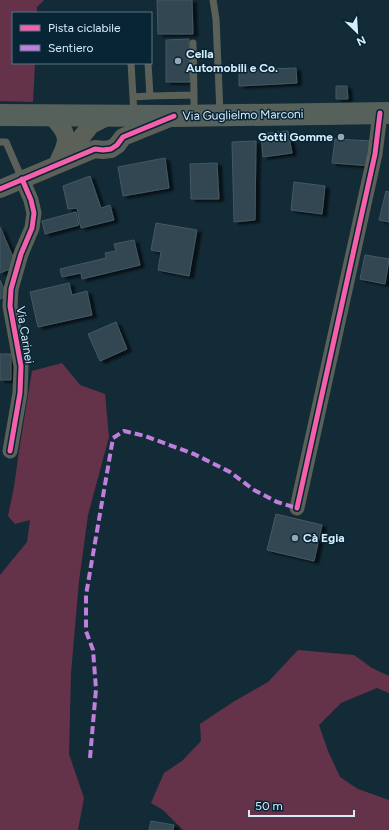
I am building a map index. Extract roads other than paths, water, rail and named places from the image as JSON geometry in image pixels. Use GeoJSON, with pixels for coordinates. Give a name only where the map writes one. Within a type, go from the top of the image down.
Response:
{"type":"FeatureCollection","features":[{"type":"Feature","properties":{"kind":"main road","name":"Via Guglielmo Marconi"},"geometry":{"type":"LineString","coordinates":[[0,115],[110,116],[133,106],[188,109],[220,115],[385,113]]}},
{"type":"Feature","properties":{"kind":"street"},"geometry":{"type":"LineString","coordinates":[[0,189],[95,149],[111,149],[117,145],[123,137],[188,109]]}},
{"type":"Feature","properties":{"kind":"street"},"geometry":{"type":"LineString","coordinates":[[297,508],[385,113]]}},
{"type":"Feature","properties":{"kind":"street"},"geometry":{"type":"LineString","coordinates":[[51,115],[62,128],[67,138],[65,147],[56,165]]}},
{"type":"Feature","properties":{"kind":"street"},"geometry":{"type":"LineString","coordinates":[[56,165],[69,153],[91,125],[110,116]]}},
{"type":"Feature","properties":{"kind":"street","name":"Via Carinei"},"geometry":{"type":"LineString","coordinates":[[10,451],[20,393],[21,366],[10,306],[11,289],[21,254],[32,228],[34,213],[31,200],[22,179]]}},
{"type":"Feature","properties":{"kind":"lane"},"geometry":{"type":"LineString","coordinates":[[213,0],[216,19],[220,115]]}},
{"type":"Feature","properties":{"kind":"lane"},"geometry":{"type":"LineString","coordinates":[[131,64],[133,106],[150,96],[188,109],[193,43]]}},
{"type":"Feature","properties":{"kind":"lane"},"geometry":{"type":"LineString","coordinates":[[148,64],[150,96]]}},
{"type":"Feature","properties":{"kind":"lane"},"geometry":{"type":"LineString","coordinates":[[0,142],[6,142],[22,179]]}},
{"type":"Feature","properties":{"kind":"place","name":"Cella Automobili e Co."},"geometry":{"type":"Point","coordinates":[178,61]}},
{"type":"Feature","properties":{"kind":"place","name":"Gotti Gomme"},"geometry":{"type":"Point","coordinates":[341,137]}},
{"type":"Feature","properties":{"kind":"place","name":"Cà Egia"},"geometry":{"type":"Point","coordinates":[295,538]}}]}
